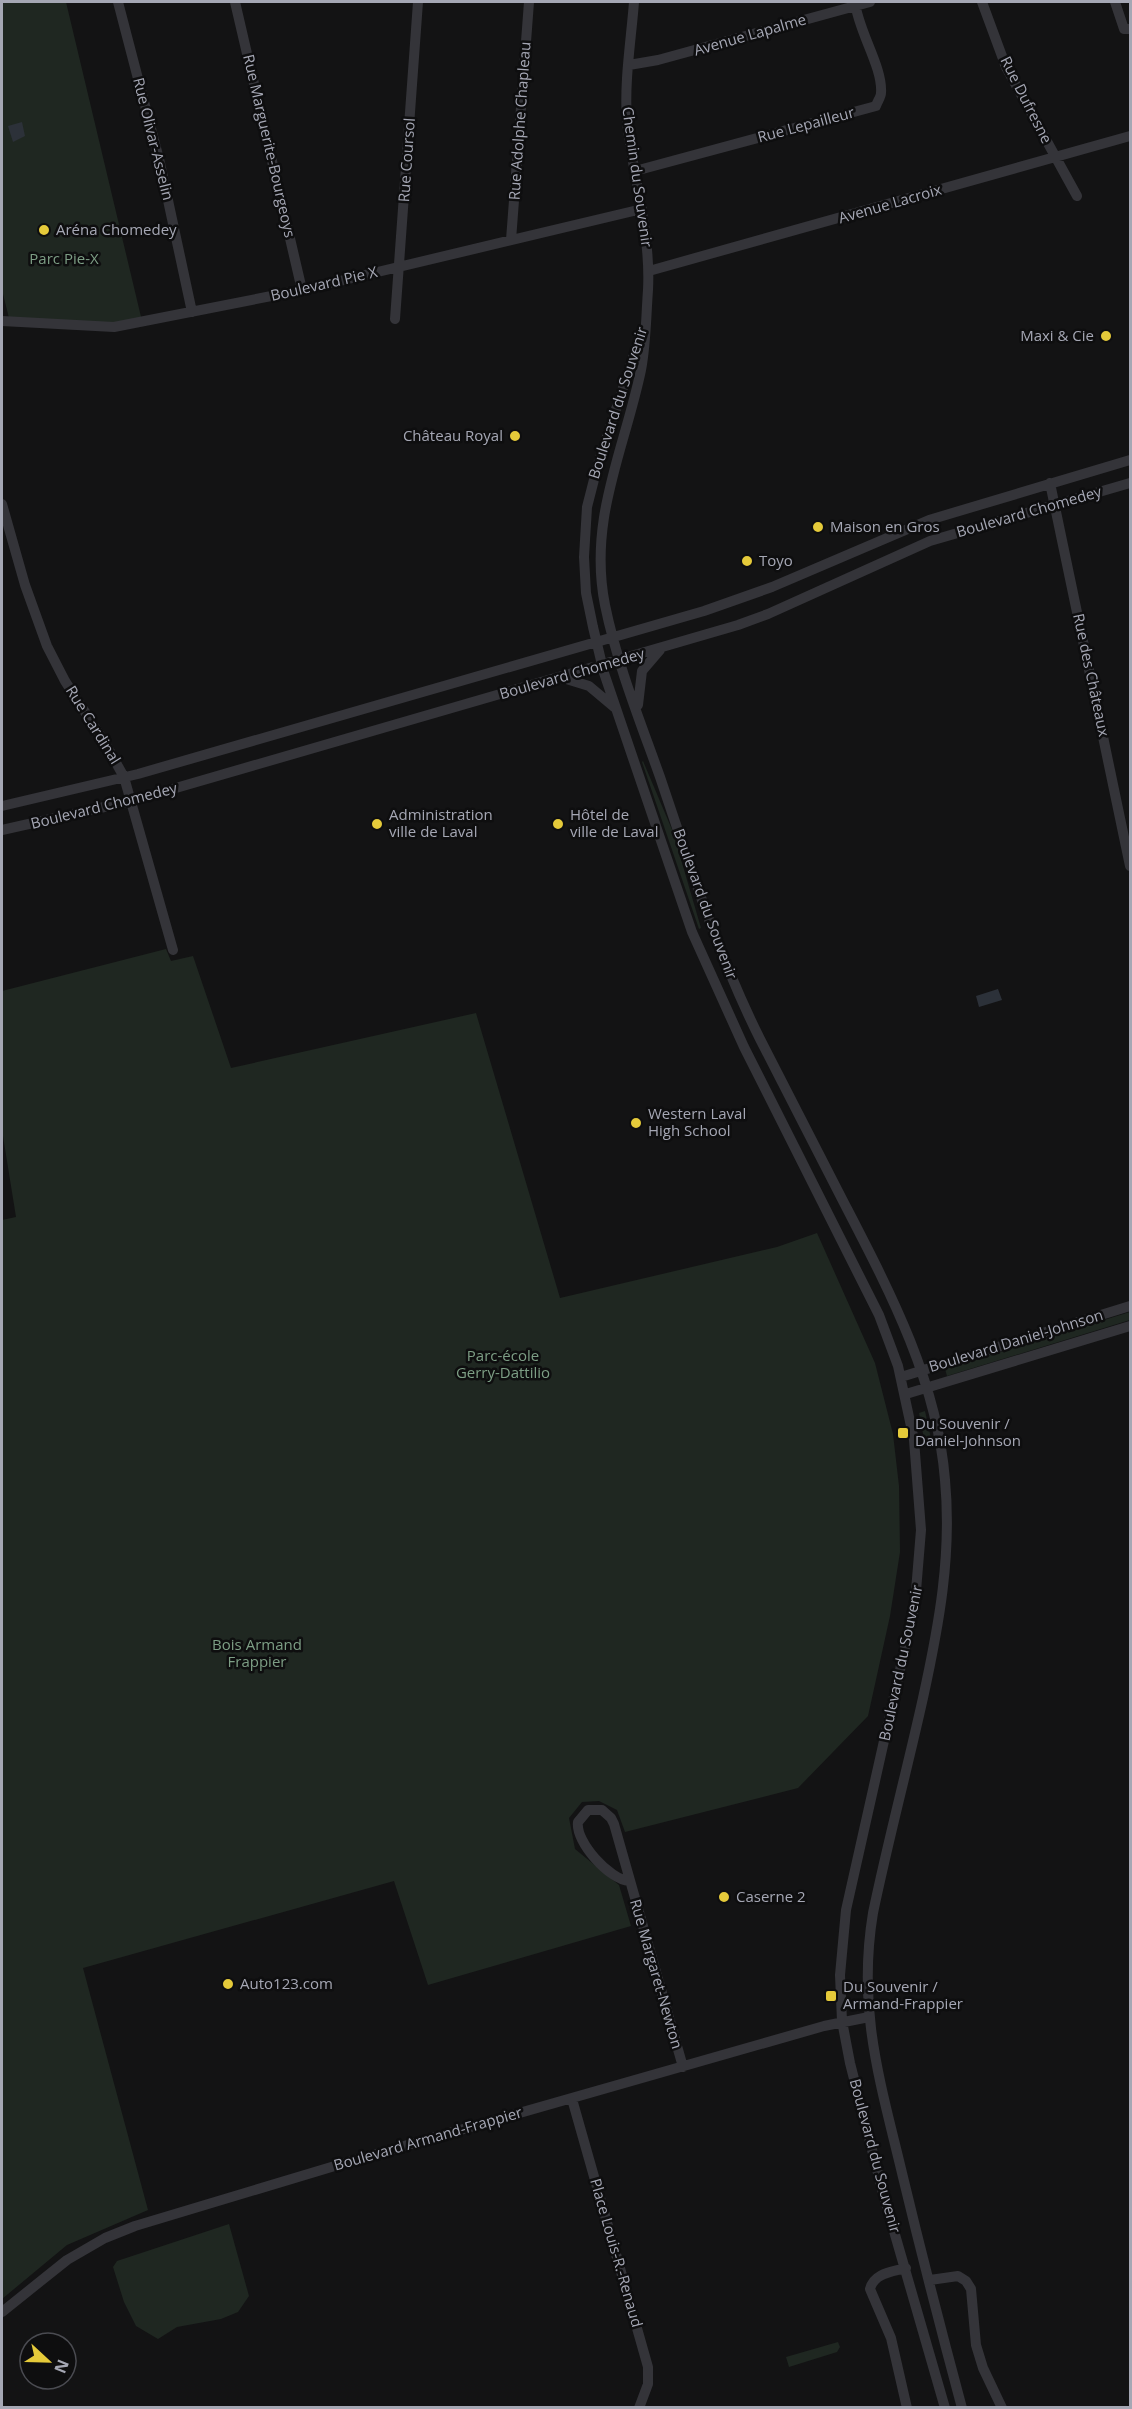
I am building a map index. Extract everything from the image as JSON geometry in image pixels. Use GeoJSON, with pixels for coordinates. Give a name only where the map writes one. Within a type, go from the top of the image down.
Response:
{"type":"FeatureCollection","features":[{"type":"Feature","properties":{"kind":"street","name":"Rue Olivar-Asselin"},"geometry":{"type":"LineString","coordinates":[[118,2],[160,162],[192,312]]}},
{"type":"Feature","properties":{"kind":"street","name":"Rue Marguerite-Bourgeoys"},"geometry":{"type":"LineString","coordinates":[[235,2],[302,290]]}},
{"type":"Feature","properties":{"kind":"street","name":"Rue Coursol"},"geometry":{"type":"LineString","coordinates":[[395,319],[418,2]]}},
{"type":"Feature","properties":{"kind":"street","name":"Rue Adolphe Chapleau"},"geometry":{"type":"LineString","coordinates":[[511,240],[529,2]]}},
{"type":"Feature","properties":{"kind":"street","name":"Chemin du Souvenir"},"geometry":{"type":"LineString","coordinates":[[634,2],[627,112],[649,271],[646,316]]}},
{"type":"Feature","properties":{"kind":"street","name":"Avenue Lapalme"},"geometry":{"type":"LineString","coordinates":[[629,65],[658,60],[856,3],[870,2]]}},
{"type":"Feature","properties":{"kind":"street","name":"Rue Dufresne"},"geometry":{"type":"LineString","coordinates":[[982,2],[1006,67],[1077,195]]}},
{"type":"Feature","properties":{"kind":"street"},"geometry":{"type":"LineString","coordinates":[[1115,2],[1124,29],[1131,29]]}},
{"type":"Feature","properties":{"kind":"street","name":"Rue Lepailleur"},"geometry":{"type":"LineString","coordinates":[[635,171],[876,106],[881,93],[878,74],[857,17],[856,3]]}},
{"type":"Feature","properties":{"kind":"street","name":"Avenue Lacroix"},"geometry":{"type":"LineString","coordinates":[[649,271],[1131,136]]}},
{"type":"Feature","properties":{"kind":"street","name":"Boulevard Pie X"},"geometry":{"type":"LineString","coordinates":[[2,321],[114,327],[302,290],[642,208]]}},
{"type":"Feature","properties":{"kind":"street","name":"Boulevard du Souvenir"},"geometry":{"type":"LineString","coordinates":[[646,316],[640,370],[608,489],[602,529],[602,586],[614,638],[698,890],[727,966],[759,1037],[885,1284],[921,1370],[941,1441],[948,1528],[946,1573],[934,1646],[872,1919],[867,1975],[868,2017],[887,2113],[962,2408]]}},
{"type":"Feature","properties":{"kind":"street","name":"Boulevard du Souvenir"},"geometry":{"type":"LineString","coordinates":[[646,316],[598,464],[586,513],[583,546],[585,582],[602,665],[692,932],[744,1047],[872,1300],[901,1377],[914,1440],[919,1492],[919,1572],[907,1644],[846,1910],[840,1962],[842,2021],[850,2063],[945,2408]]}},
{"type":"Feature","properties":{"kind":"street","name":"Boulevard Chomedey"},"geometry":{"type":"LineString","coordinates":[[2,806],[124,777],[614,638],[751,595],[929,520],[1131,460]]}},
{"type":"Feature","properties":{"kind":"street","name":"Rue des Châteaux"},"geometry":{"type":"LineString","coordinates":[[1050,483],[1131,867]]}},
{"type":"Feature","properties":{"kind":"street","name":"Boulevard Chomedey"},"geometry":{"type":"LineString","coordinates":[[2,831],[131,801],[663,647],[768,614],[930,542],[1131,483]]}},
{"type":"Feature","properties":{"kind":"street","name":"Rue Cardinal"},"geometry":{"type":"LineString","coordinates":[[2,504],[25,585],[47,646],[65,681],[124,777],[173,951]]}},
{"type":"Feature","properties":{"kind":"street"},"geometry":{"type":"LineString","coordinates":[[638,711],[642,671],[663,647]]}},
{"type":"Feature","properties":{"kind":"street"},"geometry":{"type":"LineString","coordinates":[[560,678],[589,686],[616,709]]}},
{"type":"Feature","properties":{"kind":"street","name":"Boulevard Daniel-Johnson"},"geometry":{"type":"LineString","coordinates":[[901,1377],[1131,1306]]}},
{"type":"Feature","properties":{"kind":"street","name":"Boulevard Daniel-Johnson"},"geometry":{"type":"LineString","coordinates":[[906,1394],[1131,1326]]}},
{"type":"Feature","properties":{"kind":"street","name":"Rue Margaret-Newton"},"geometry":{"type":"LineString","coordinates":[[629,1881],[623,1881],[612,1875],[580,1840],[578,1822],[588,1810],[602,1810],[611,1818],[683,2067]]}},
{"type":"Feature","properties":{"kind":"street","name":"Boulevard Armand-Frappier"},"geometry":{"type":"LineString","coordinates":[[4,2311],[67,2260],[105,2238],[135,2226],[348,2162],[842,2021],[868,2017]]}},
{"type":"Feature","properties":{"kind":"street","name":"Place Louis-R.-Renaud"},"geometry":{"type":"LineString","coordinates":[[572,2099],[647,2360],[648,2384],[639,2408]]}},
{"type":"Feature","properties":{"kind":"street"},"geometry":{"type":"LineString","coordinates":[[906,2268],[879,2276],[873,2281],[870,2289],[891,2338],[907,2408]]}},
{"type":"Feature","properties":{"kind":"street"},"geometry":{"type":"LineString","coordinates":[[930,2280],[956,2276],[969,2284],[974,2300],[976,2345],[983,2368],[1002,2408]]}},
{"type":"Feature","properties":{"kind":"green space","name":"Parc Pie-X"},"geometry":{"type":"Polygon","coordinates":[[[2,2],[66,2],[142,321],[138,323],[10,322],[2,290],[2,2]]]}},
{"type":"Feature","properties":{"kind":"green space"},"geometry":{"type":"Polygon","coordinates":[[[642,762],[673,832],[701,928],[699,929],[642,762]]]}},
{"type":"Feature","properties":{"kind":"green space","name":"Bois Armand Frappier"},"geometry":{"type":"Polygon","coordinates":[[[166,949],[171,961],[193,956],[231,1068],[476,1013],[560,1298],[777,1247],[817,1233],[875,1363],[893,1434],[899,1486],[900,1552],[890,1616],[868,1716],[798,1788],[625,1832],[617,1810],[599,1801],[582,1802],[569,1818],[575,1849],[619,1885],[631,1926],[428,1985],[394,1881],[83,1968],[148,2210],[67,2245],[2,2299],[2,1220],[16,1217],[2,1130],[2,991],[166,949]]]}},
{"type":"Feature","properties":{"kind":"green space"},"geometry":{"type":"Polygon","coordinates":[[[1130,1312],[1130,1320],[947,1376],[945,1369],[1130,1312]]]}},
{"type":"Feature","properties":{"kind":"green space"},"geometry":{"type":"Polygon","coordinates":[[[925,1411],[932,1443],[925,1444],[919,1413],[925,1411]]]}},
{"type":"Feature","properties":{"kind":"green space"},"geometry":{"type":"Polygon","coordinates":[[[229,2224],[249,2296],[238,2312],[221,2319],[177,2327],[158,2339],[136,2326],[124,2302],[113,2267],[117,2261],[229,2224]]]}},
{"type":"Feature","properties":{"kind":"green space"},"geometry":{"type":"Polygon","coordinates":[[[838,2342],[840,2347],[837,2352],[789,2367],[786,2357],[838,2342]]]}},
{"type":"Feature","properties":{"kind":"shaded area"},"geometry":{"type":"Polygon","coordinates":[[[22,122],[25,136],[13,142],[8,126],[22,122]]]}},
{"type":"Feature","properties":{"kind":"shaded area"},"geometry":{"type":"Polygon","coordinates":[[[998,989],[1002,1000],[979,1007],[976,996],[998,989]]]}},
{"type":"Feature","properties":{"kind":"place","name":"Aréna Chomedey"},"geometry":{"type":"Point","coordinates":[44,230]}},
{"type":"Feature","properties":{"kind":"place","name":"Maxi & Cie"},"geometry":{"type":"Point","coordinates":[1106,336]}},
{"type":"Feature","properties":{"kind":"place","name":"Château Royal"},"geometry":{"type":"Point","coordinates":[515,436]}},
{"type":"Feature","properties":{"kind":"place","name":"Maison en Gros"},"geometry":{"type":"Point","coordinates":[818,527]}},
{"type":"Feature","properties":{"kind":"place","name":"Toyo"},"geometry":{"type":"Point","coordinates":[747,561]}},
{"type":"Feature","properties":{"kind":"place","name":"Administration ville de Laval"},"geometry":{"type":"Point","coordinates":[377,824]}},
{"type":"Feature","properties":{"kind":"place","name":"Hôtel de ville de Laval"},"geometry":{"type":"Point","coordinates":[558,824]}},
{"type":"Feature","properties":{"kind":"place","name":"Western Laval High School"},"geometry":{"type":"Point","coordinates":[636,1123]}},
{"type":"Feature","properties":{"kind":"place","name":"Du Souvenir / Daniel-Johnson"},"geometry":{"type":"Point","coordinates":[903,1433]}},
{"type":"Feature","properties":{"kind":"place","name":"Caserne 2"},"geometry":{"type":"Point","coordinates":[724,1897]}},
{"type":"Feature","properties":{"kind":"place","name":"Auto123.com"},"geometry":{"type":"Point","coordinates":[228,1984]}},
{"type":"Feature","properties":{"kind":"place","name":"Du Souvenir / Armand-Frappier"},"geometry":{"type":"Point","coordinates":[831,1996]}},
{"type":"Feature","properties":{"kind":"park label","name":"Parc-école Gerry-Dattilio"},"geometry":{"type":"Point","coordinates":[503,1364]}}]}
